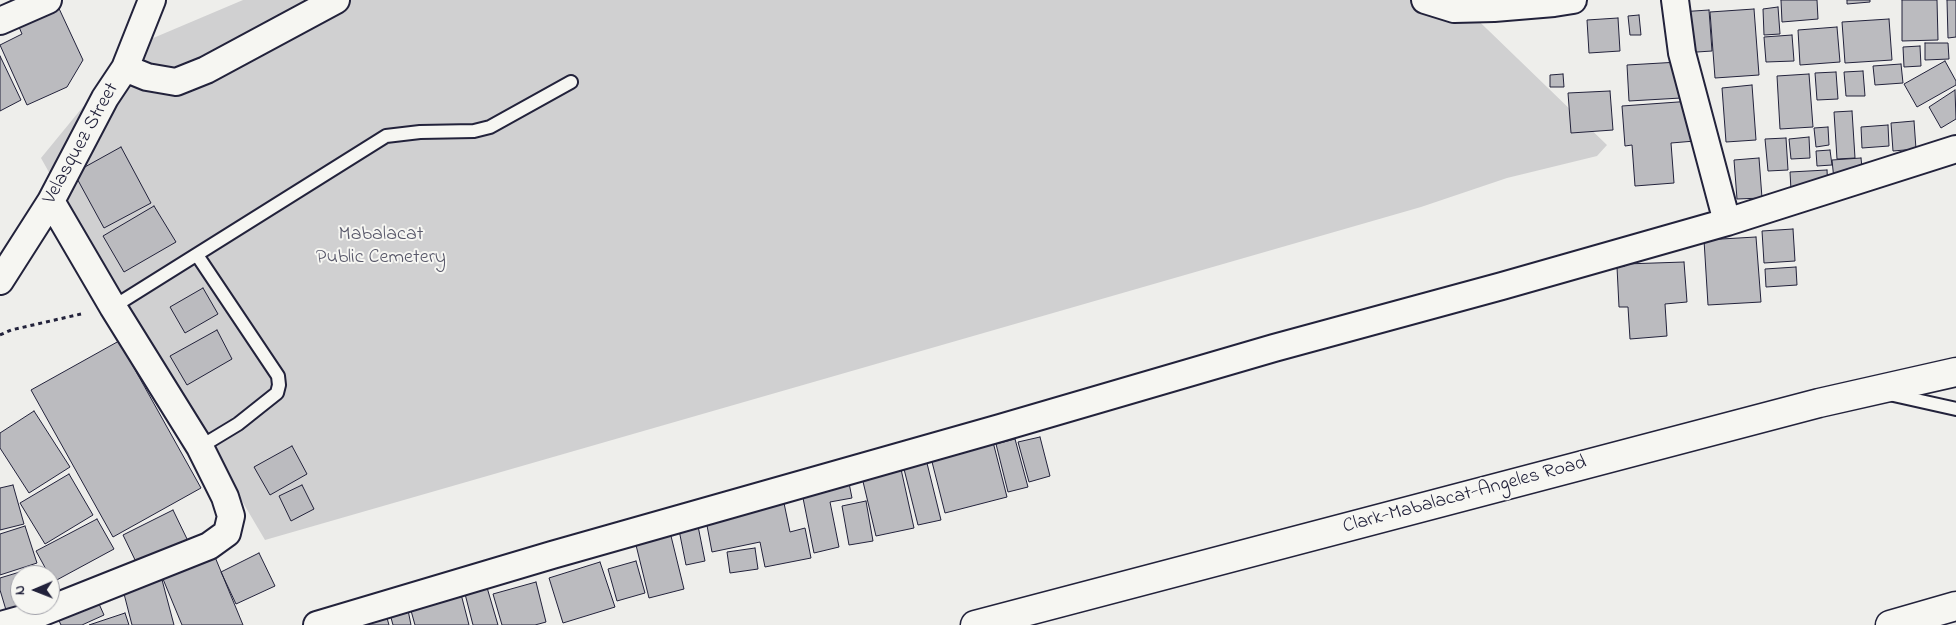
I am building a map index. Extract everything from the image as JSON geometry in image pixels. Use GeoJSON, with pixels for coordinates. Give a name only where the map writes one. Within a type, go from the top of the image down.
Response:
{"type":"FeatureCollection","features":[{"type":"Feature","properties":{"kind":"main road","name":"Clark-Mabalacat-Angeles Road"},"geometry":{"type":"LineString","coordinates":[[975,625],[1819,402],[1956,372]]}},
{"type":"Feature","properties":{"kind":"main road"},"geometry":{"type":"LineString","coordinates":[[1890,625],[1956,606]]}},
{"type":"Feature","properties":{"kind":"street"},"geometry":{"type":"LineString","coordinates":[[0,21],[48,0]]}},
{"type":"Feature","properties":{"kind":"street","name":"Velasquez Street"},"geometry":{"type":"LineString","coordinates":[[0,281],[51,201],[104,98],[125,68],[152,0]]}},
{"type":"Feature","properties":{"kind":"street"},"geometry":{"type":"LineString","coordinates":[[125,68],[147,77],[176,82],[206,70],[336,0]]}},
{"type":"Feature","properties":{"kind":"street"},"geometry":{"type":"LineString","coordinates":[[1425,0],[1454,9],[1494,8],[1573,0]]}},
{"type":"Feature","properties":{"kind":"street"},"geometry":{"type":"LineString","coordinates":[[1675,0],[1682,53],[1727,222]]}},
{"type":"Feature","properties":{"kind":"street"},"geometry":{"type":"LineString","coordinates":[[317,625],[552,554],[1000,428],[1274,348],[1727,222],[1956,149]]}},
{"type":"Feature","properties":{"kind":"street"},"geometry":{"type":"LineString","coordinates":[[1,625],[33,616],[209,546],[227,533],[231,516],[225,497],[200,447],[113,307],[51,201]]}},
{"type":"Feature","properties":{"kind":"lane"},"geometry":{"type":"LineString","coordinates":[[113,307],[386,136],[420,132],[474,131],[490,128],[571,82]]}},
{"type":"Feature","properties":{"kind":"lane"},"geometry":{"type":"LineString","coordinates":[[197,255],[278,376],[279,385],[277,393],[238,424],[200,447]]}},
{"type":"Feature","properties":{"kind":"lane"},"geometry":{"type":"LineString","coordinates":[[1875,390],[1956,409]]}},
{"type":"Feature","properties":{"kind":"path"},"geometry":{"type":"LineString","coordinates":[[0,335],[11,330],[113,307]]}},
{"type":"Feature","properties":{"kind":"green space","name":"Mabalacat Public Cemetery"},"geometry":{"type":"Polygon","coordinates":[[[243,0],[1457,0],[1607,145],[1597,156],[1507,178],[1421,207],[265,540],[41,158],[132,47],[243,0]]]}},
{"type":"Feature","properties":{"kind":"building"},"geometry":{"type":"Polygon","coordinates":[[[1781,0],[1817,0],[1818,19],[1782,22],[1781,0]]]}},
{"type":"Feature","properties":{"kind":"building"},"geometry":{"type":"Polygon","coordinates":[[[1847,0],[1870,0],[1870,2],[1847,4],[1847,0]]]}},
{"type":"Feature","properties":{"kind":"building"},"geometry":{"type":"Polygon","coordinates":[[[1902,0],[1937,0],[1938,40],[1902,41],[1902,0]]]}},
{"type":"Feature","properties":{"kind":"building"},"geometry":{"type":"Polygon","coordinates":[[[1947,0],[1956,0],[1956,37],[1948,38],[1947,0]]]}},
{"type":"Feature","properties":{"kind":"building"},"geometry":{"type":"Polygon","coordinates":[[[56,2],[83,60],[67,87],[27,105],[0,45],[22,34],[16,20],[56,2]]]}},
{"type":"Feature","properties":{"kind":"building"},"geometry":{"type":"Polygon","coordinates":[[[1778,7],[1780,34],[1764,35],[1763,9],[1778,7]]]}},
{"type":"Feature","properties":{"kind":"building"},"geometry":{"type":"Polygon","coordinates":[[[1754,9],[1759,75],[1715,78],[1710,12],[1754,9]]]}},
{"type":"Feature","properties":{"kind":"building"},"geometry":{"type":"Polygon","coordinates":[[[1709,10],[1712,51],[1682,53],[1679,12],[1709,10]]]}},
{"type":"Feature","properties":{"kind":"building"},"geometry":{"type":"Polygon","coordinates":[[[1639,15],[1641,35],[1630,35],[1628,16],[1639,15]]]}},
{"type":"Feature","properties":{"kind":"building"},"geometry":{"type":"Polygon","coordinates":[[[1618,18],[1620,51],[1589,53],[1587,20],[1618,18]]]}},
{"type":"Feature","properties":{"kind":"building"},"geometry":{"type":"Polygon","coordinates":[[[1889,19],[1892,60],[1845,63],[1842,22],[1889,19]]]}},
{"type":"Feature","properties":{"kind":"building"},"geometry":{"type":"Polygon","coordinates":[[[1837,27],[1840,62],[1800,65],[1798,30],[1837,27]]]}},
{"type":"Feature","properties":{"kind":"building"},"geometry":{"type":"Polygon","coordinates":[[[1792,35],[1794,61],[1766,62],[1764,37],[1792,35]]]}},
{"type":"Feature","properties":{"kind":"building"},"geometry":{"type":"Polygon","coordinates":[[[1925,43],[1948,43],[1949,59],[1925,60],[1925,43]]]}},
{"type":"Feature","properties":{"kind":"building"},"geometry":{"type":"Polygon","coordinates":[[[1920,46],[1921,66],[1904,67],[1903,47],[1920,46]]]}},
{"type":"Feature","properties":{"kind":"building"},"geometry":{"type":"Polygon","coordinates":[[[0,56],[21,100],[0,111],[0,56]]]}},
{"type":"Feature","properties":{"kind":"building"},"geometry":{"type":"Polygon","coordinates":[[[1945,61],[1956,81],[1956,85],[1917,107],[1904,84],[1945,61]]]}},
{"type":"Feature","properties":{"kind":"building"},"geometry":{"type":"Polygon","coordinates":[[[1679,62],[1681,98],[1629,101],[1627,65],[1679,62]]]}},
{"type":"Feature","properties":{"kind":"building"},"geometry":{"type":"Polygon","coordinates":[[[1901,64],[1903,83],[1875,85],[1873,66],[1901,64]]]}},
{"type":"Feature","properties":{"kind":"building"},"geometry":{"type":"Polygon","coordinates":[[[1863,71],[1865,96],[1846,96],[1844,72],[1863,71]]]}},
{"type":"Feature","properties":{"kind":"building"},"geometry":{"type":"Polygon","coordinates":[[[1836,72],[1838,99],[1817,100],[1815,73],[1836,72]]]}},
{"type":"Feature","properties":{"kind":"building"},"geometry":{"type":"Polygon","coordinates":[[[1563,74],[1564,87],[1550,87],[1550,75],[1563,74]]]}},
{"type":"Feature","properties":{"kind":"building"},"geometry":{"type":"Polygon","coordinates":[[[1809,74],[1813,127],[1780,129],[1777,76],[1809,74]]]}},
{"type":"Feature","properties":{"kind":"building"},"geometry":{"type":"Polygon","coordinates":[[[1752,85],[1756,140],[1726,142],[1722,88],[1752,85]]]}},
{"type":"Feature","properties":{"kind":"building"},"geometry":{"type":"Polygon","coordinates":[[[1955,90],[1956,119],[1941,128],[1929,107],[1955,90]]]}},
{"type":"Feature","properties":{"kind":"building"},"geometry":{"type":"Polygon","coordinates":[[[1610,91],[1613,130],[1571,133],[1568,93],[1610,91]]]}},
{"type":"Feature","properties":{"kind":"building"},"geometry":{"type":"Polygon","coordinates":[[[1692,101],[1695,141],[1671,143],[1674,183],[1635,186],[1632,145],[1625,146],[1622,106],[1692,101]]]}},
{"type":"Feature","properties":{"kind":"building"},"geometry":{"type":"Polygon","coordinates":[[[1852,111],[1855,158],[1837,159],[1834,112],[1852,111]]]}},
{"type":"Feature","properties":{"kind":"building"},"geometry":{"type":"Polygon","coordinates":[[[1914,121],[1916,149],[1893,151],[1891,123],[1914,121]]]}},
{"type":"Feature","properties":{"kind":"building"},"geometry":{"type":"Polygon","coordinates":[[[1888,125],[1889,146],[1862,148],[1861,127],[1888,125]]]}},
{"type":"Feature","properties":{"kind":"building"},"geometry":{"type":"Polygon","coordinates":[[[1828,127],[1829,145],[1816,147],[1814,128],[1828,127]]]}},
{"type":"Feature","properties":{"kind":"building"},"geometry":{"type":"Polygon","coordinates":[[[1809,137],[1810,158],[1791,159],[1789,139],[1809,137]]]}},
{"type":"Feature","properties":{"kind":"building"},"geometry":{"type":"Polygon","coordinates":[[[1786,138],[1788,170],[1768,171],[1765,139],[1786,138]]]}},
{"type":"Feature","properties":{"kind":"building"},"geometry":{"type":"Polygon","coordinates":[[[121,147],[151,203],[104,228],[74,173],[121,147]]]}},
{"type":"Feature","properties":{"kind":"building"},"geometry":{"type":"Polygon","coordinates":[[[1830,150],[1832,165],[1817,166],[1816,151],[1830,150]]]}},
{"type":"Feature","properties":{"kind":"building"},"geometry":{"type":"Polygon","coordinates":[[[1759,158],[1762,198],[1737,199],[1734,160],[1759,158]]]}},
{"type":"Feature","properties":{"kind":"building"},"geometry":{"type":"Polygon","coordinates":[[[1861,158],[1863,177],[1834,180],[1832,160],[1861,158]]]}},
{"type":"Feature","properties":{"kind":"building"},"geometry":{"type":"Polygon","coordinates":[[[1827,170],[1828,188],[1791,190],[1790,172],[1827,170]]]}},
{"type":"Feature","properties":{"kind":"building"},"geometry":{"type":"Polygon","coordinates":[[[154,206],[176,242],[124,272],[103,236],[154,206]]]}},
{"type":"Feature","properties":{"kind":"building"},"geometry":{"type":"Polygon","coordinates":[[[1793,229],[1795,261],[1764,263],[1762,231],[1793,229]]]}},
{"type":"Feature","properties":{"kind":"building"},"geometry":{"type":"Polygon","coordinates":[[[1756,237],[1761,302],[1708,305],[1704,240],[1756,237]]]}},
{"type":"Feature","properties":{"kind":"building"},"geometry":{"type":"Polygon","coordinates":[[[1684,262],[1687,302],[1665,304],[1667,336],[1630,339],[1628,307],[1619,307],[1617,267],[1625,266],[1625,264],[1684,262]]]}},
{"type":"Feature","properties":{"kind":"building"},"geometry":{"type":"Polygon","coordinates":[[[1796,267],[1797,285],[1766,287],[1765,269],[1796,267]]]}},
{"type":"Feature","properties":{"kind":"building"},"geometry":{"type":"Polygon","coordinates":[[[203,288],[218,314],[185,333],[170,307],[203,288]]]}},
{"type":"Feature","properties":{"kind":"building"},"geometry":{"type":"Polygon","coordinates":[[[217,330],[232,359],[187,385],[170,356],[217,330]]]}},
{"type":"Feature","properties":{"kind":"building"},"geometry":{"type":"Polygon","coordinates":[[[119,341],[201,488],[113,537],[31,390],[119,341]]]}},
{"type":"Feature","properties":{"kind":"building"},"geometry":{"type":"Polygon","coordinates":[[[34,411],[70,467],[29,493],[0,448],[0,433],[34,411]]]}},
{"type":"Feature","properties":{"kind":"building"},"geometry":{"type":"Polygon","coordinates":[[[991,434],[1007,497],[945,513],[929,450],[991,434]]]}},
{"type":"Feature","properties":{"kind":"building"},"geometry":{"type":"Polygon","coordinates":[[[1040,437],[1050,476],[1029,482],[1018,442],[1040,437]]]}},
{"type":"Feature","properties":{"kind":"building"},"geometry":{"type":"Polygon","coordinates":[[[1015,439],[1028,487],[1008,492],[996,444],[1015,439]]]}},
{"type":"Feature","properties":{"kind":"building"},"geometry":{"type":"Polygon","coordinates":[[[292,446],[307,474],[270,495],[254,467],[292,446]]]}},
{"type":"Feature","properties":{"kind":"building"},"geometry":{"type":"Polygon","coordinates":[[[924,451],[941,520],[918,525],[901,457],[924,451]]]}},
{"type":"Feature","properties":{"kind":"building"},"geometry":{"type":"Polygon","coordinates":[[[899,460],[914,528],[876,536],[860,469],[899,460]]]}},
{"type":"Feature","properties":{"kind":"building"},"geometry":{"type":"Polygon","coordinates":[[[69,474],[93,515],[45,544],[20,503],[69,474]]]}},
{"type":"Feature","properties":{"kind":"building"},"geometry":{"type":"Polygon","coordinates":[[[848,478],[852,498],[830,502],[839,547],[814,553],[801,488],[848,478]]]}},
{"type":"Feature","properties":{"kind":"building"},"geometry":{"type":"Polygon","coordinates":[[[13,485],[24,524],[0,530],[0,488],[13,485]]]}},
{"type":"Feature","properties":{"kind":"building"},"geometry":{"type":"Polygon","coordinates":[[[302,485],[314,509],[291,521],[279,496],[302,485]]]}},
{"type":"Feature","properties":{"kind":"building"},"geometry":{"type":"Polygon","coordinates":[[[866,501],[873,541],[849,545],[842,506],[866,501]]]}},
{"type":"Feature","properties":{"kind":"building"},"geometry":{"type":"Polygon","coordinates":[[[784,503],[790,532],[805,528],[811,558],[765,567],[760,542],[712,552],[705,515],[748,510],[784,503]]]}},
{"type":"Feature","properties":{"kind":"building"},"geometry":{"type":"Polygon","coordinates":[[[173,510],[188,541],[138,566],[123,535],[173,510]]]}},
{"type":"Feature","properties":{"kind":"building"},"geometry":{"type":"Polygon","coordinates":[[[97,519],[114,549],[60,578],[60,565],[44,565],[36,551],[97,519]]]}},
{"type":"Feature","properties":{"kind":"building"},"geometry":{"type":"Polygon","coordinates":[[[25,526],[37,563],[31,565],[10,565],[10,572],[0,575],[0,534],[25,526]]]}},
{"type":"Feature","properties":{"kind":"building"},"geometry":{"type":"Polygon","coordinates":[[[698,526],[705,561],[686,565],[679,530],[698,526]]]}},
{"type":"Feature","properties":{"kind":"building"},"geometry":{"type":"Polygon","coordinates":[[[670,532],[684,589],[649,598],[635,541],[670,532]]]}},
{"type":"Feature","properties":{"kind":"building"},"geometry":{"type":"Polygon","coordinates":[[[755,548],[758,569],[730,573],[727,552],[755,548]]]}},
{"type":"Feature","properties":{"kind":"building"},"geometry":{"type":"Polygon","coordinates":[[[259,553],[275,586],[236,604],[221,572],[259,553]]]}},
{"type":"Feature","properties":{"kind":"building"},"geometry":{"type":"Polygon","coordinates":[[[215,557],[243,625],[182,625],[163,579],[215,557]]]}},
{"type":"Feature","properties":{"kind":"building"},"geometry":{"type":"Polygon","coordinates":[[[636,561],[645,593],[617,601],[608,569],[636,561]]]}},
{"type":"Feature","properties":{"kind":"building"},"geometry":{"type":"Polygon","coordinates":[[[600,562],[615,607],[563,623],[549,578],[600,562]]]}},
{"type":"Feature","properties":{"kind":"building"},"geometry":{"type":"Polygon","coordinates":[[[10,575],[10,615],[21,615],[9,620],[0,590],[0,578],[10,575]]]}},
{"type":"Feature","properties":{"kind":"building"},"geometry":{"type":"Polygon","coordinates":[[[161,576],[174,625],[132,625],[122,586],[161,576]]]}},
{"type":"Feature","properties":{"kind":"building"},"geometry":{"type":"Polygon","coordinates":[[[536,582],[546,622],[535,625],[502,625],[493,594],[536,582]]]}},
{"type":"Feature","properties":{"kind":"building"},"geometry":{"type":"Polygon","coordinates":[[[486,584],[498,625],[473,625],[464,590],[486,584]]]}},
{"type":"Feature","properties":{"kind":"building"},"geometry":{"type":"Polygon","coordinates":[[[461,594],[469,625],[415,625],[410,607],[461,594]]]}},
{"type":"Feature","properties":{"kind":"building"},"geometry":{"type":"Polygon","coordinates":[[[95,595],[104,615],[82,625],[61,625],[56,615],[60,615],[60,610],[95,595]]]}},
{"type":"Feature","properties":{"kind":"building"},"geometry":{"type":"Polygon","coordinates":[[[408,610],[411,625],[393,625],[390,614],[408,610]]]}},
{"type":"Feature","properties":{"kind":"building"},"geometry":{"type":"Polygon","coordinates":[[[125,613],[129,625],[89,625],[125,613]]]}},
{"type":"Feature","properties":{"kind":"building"},"geometry":{"type":"Polygon","coordinates":[[[387,618],[389,625],[361,625],[387,618]]]}}]}
